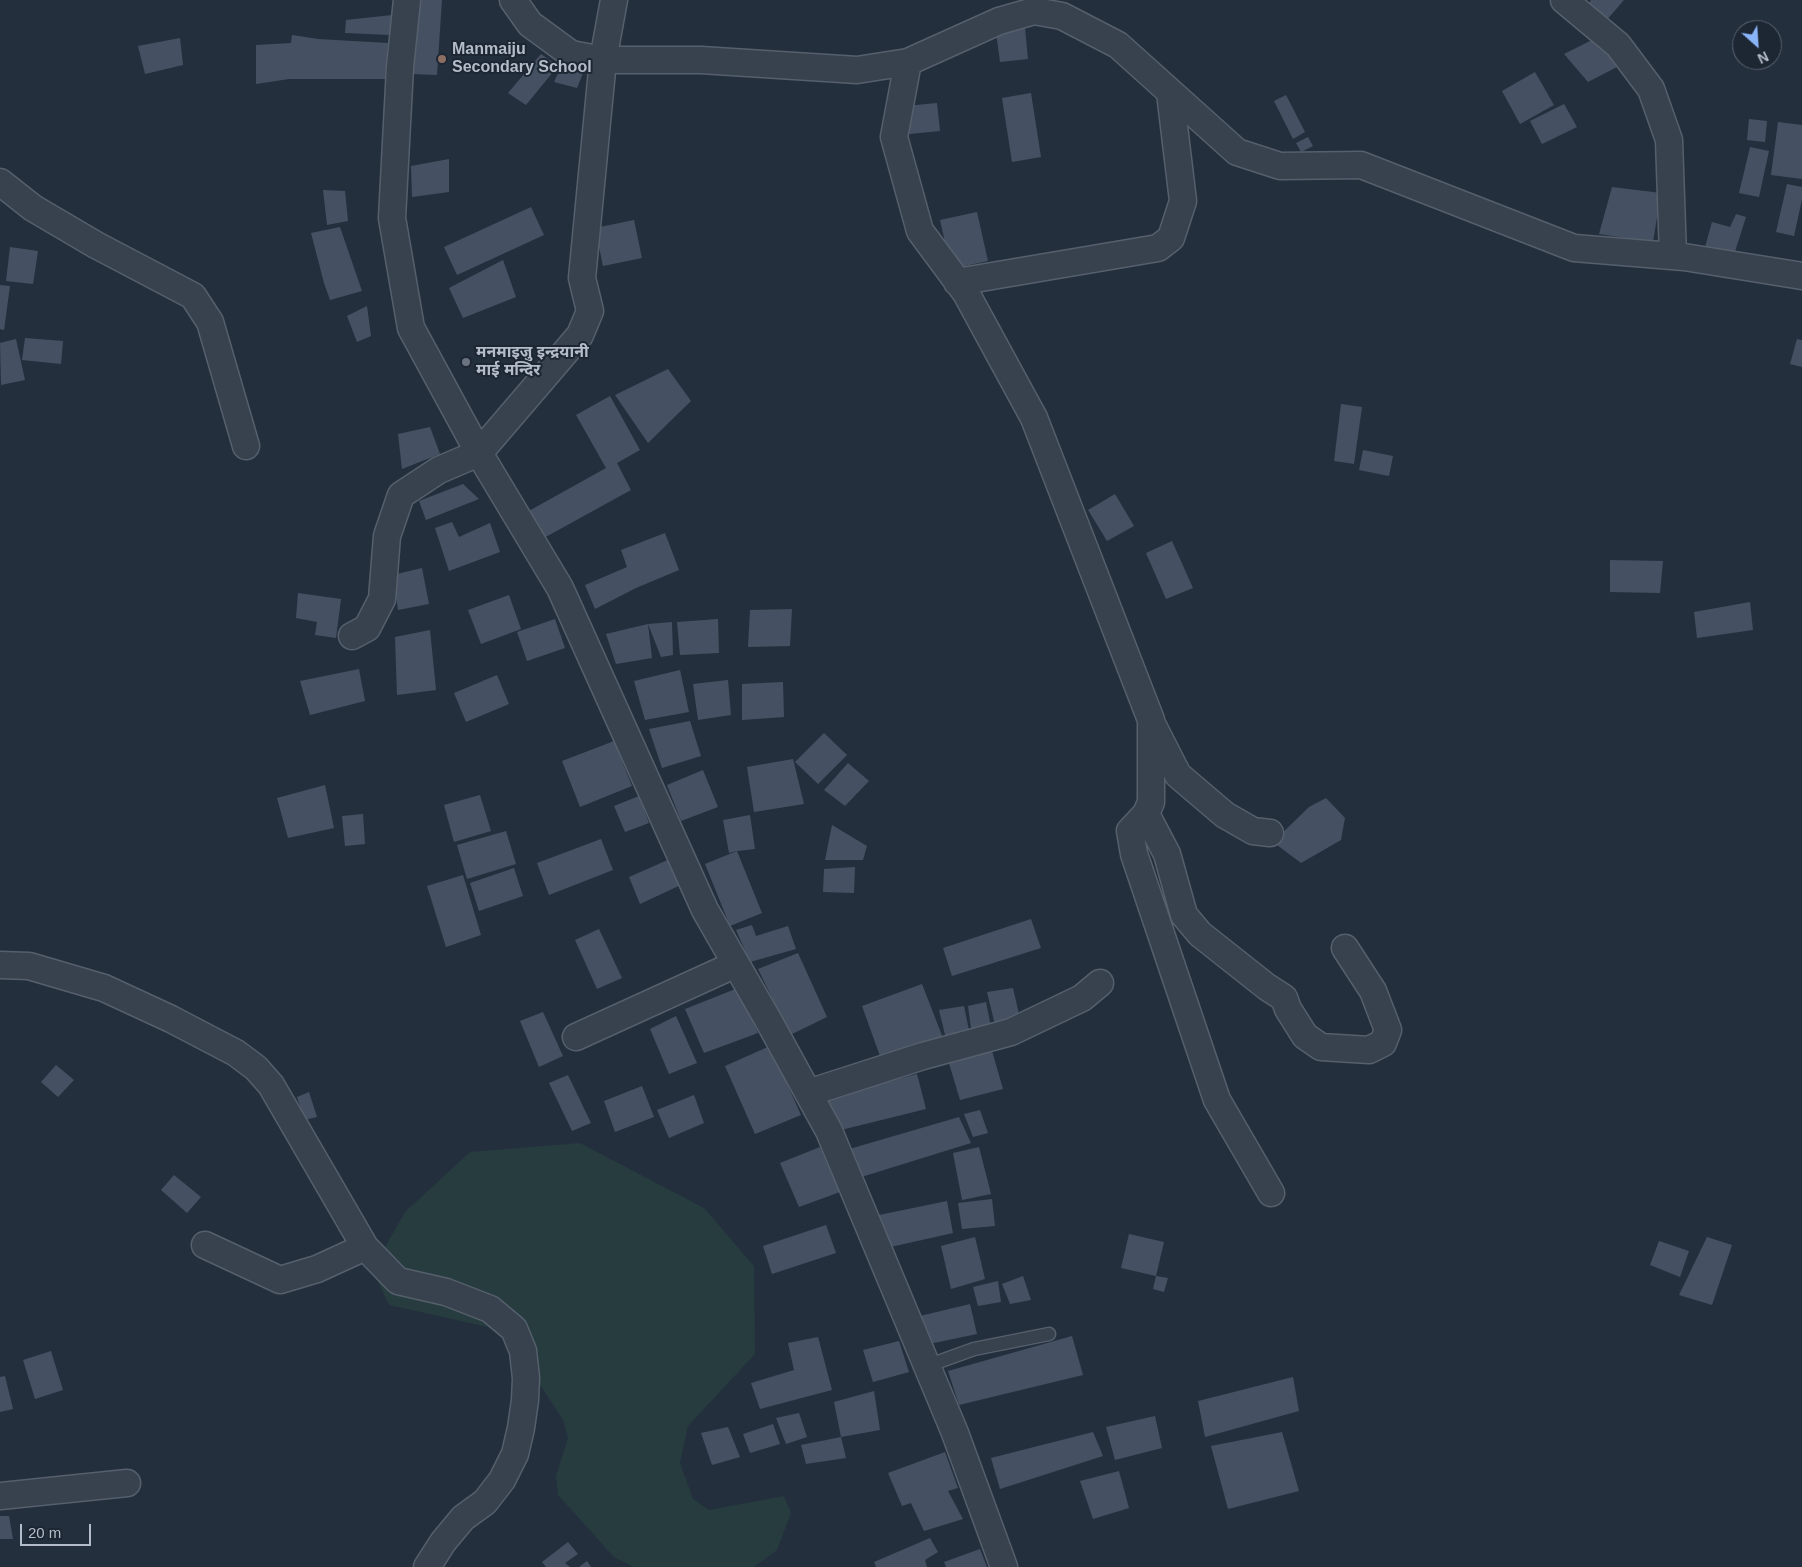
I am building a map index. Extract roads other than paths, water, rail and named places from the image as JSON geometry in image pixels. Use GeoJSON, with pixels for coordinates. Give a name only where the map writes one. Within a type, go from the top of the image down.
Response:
{"type":"FeatureCollection","features":[{"type":"Feature","properties":{"kind":"street"},"geometry":{"type":"LineString","coordinates":[[407,0],[400,67],[392,218],[411,328],[479,453],[560,588],[705,910],[829,1131],[955,1433],[1004,1567]]}},
{"type":"Feature","properties":{"kind":"street"},"geometry":{"type":"LineString","coordinates":[[513,0],[530,24],[571,54],[603,60],[701,60],[857,70],[908,62],[999,21],[1034,11],[1062,16],[1118,45],[1237,152],[1280,166],[1361,164],[1574,248],[1673,256],[1802,276]]}},
{"type":"Feature","properties":{"kind":"street"},"geometry":{"type":"LineString","coordinates":[[352,636],[367,628],[382,599],[386,536],[401,495],[439,470],[479,453],[580,335],[590,311],[582,278],[603,60],[614,0]]}},
{"type":"Feature","properties":{"kind":"street"},"geometry":{"type":"LineString","coordinates":[[1564,0],[1618,45],[1651,88],[1669,140],[1673,256]]}},
{"type":"Feature","properties":{"kind":"street"},"geometry":{"type":"LineString","coordinates":[[908,62],[894,138],[920,231],[966,293],[1034,418],[1151,720],[1178,775],[1225,815],[1253,831],[1270,833]]}},
{"type":"Feature","properties":{"kind":"street"},"geometry":{"type":"LineString","coordinates":[[958,282],[1158,248],[1171,238],[1183,201],[1170,93]]}},
{"type":"Feature","properties":{"kind":"street"},"geometry":{"type":"LineString","coordinates":[[0,182],[34,208],[65,227],[194,296],[210,322],[246,446]]}},
{"type":"Feature","properties":{"kind":"street"},"geometry":{"type":"LineString","coordinates":[[1151,720],[1151,802],[1146,814],[1130,831],[1134,854],[1217,1100],[1271,1193]]}},
{"type":"Feature","properties":{"kind":"street"},"geometry":{"type":"LineString","coordinates":[[1146,814],[1167,854],[1184,915],[1200,934],[1284,998],[1288,1009],[1305,1036],[1321,1047],[1369,1050],[1384,1044],[1388,1030],[1373,991],[1346,948]]}},
{"type":"Feature","properties":{"kind":"street"},"geometry":{"type":"LineString","coordinates":[[576,1037],[736,964]]}},
{"type":"Feature","properties":{"kind":"street"},"geometry":{"type":"LineString","coordinates":[[0,965],[29,966],[104,988],[236,1052],[256,1068],[271,1084],[365,1247],[398,1281],[446,1292],[490,1309],[514,1329],[523,1351],[526,1378],[521,1428],[514,1454],[502,1480],[485,1502],[463,1518],[443,1542],[427,1567]]}},
{"type":"Feature","properties":{"kind":"street"},"geometry":{"type":"LineString","coordinates":[[808,1093],[923,1056],[1011,1032],[1082,998],[1100,983]]}},
{"type":"Feature","properties":{"kind":"street"},"geometry":{"type":"LineString","coordinates":[[206,1245],[280,1280],[316,1269],[365,1247]]}},
{"type":"Feature","properties":{"kind":"street"},"geometry":{"type":"LineString","coordinates":[[0,1496],[127,1482]]}},
{"type":"Feature","properties":{"kind":"lane"},"geometry":{"type":"LineString","coordinates":[[926,1366],[974,1349],[1049,1334]]}},
{"type":"Feature","properties":{"kind":"place","name":"Manmaiju Secondary School"},"geometry":{"type":"Point","coordinates":[442,59]}},
{"type":"Feature","properties":{"kind":"place","name":"मनमाइजु इन्द्रयानी माई मन्दिर"},"geometry":{"type":"Point","coordinates":[466,362]}}]}
